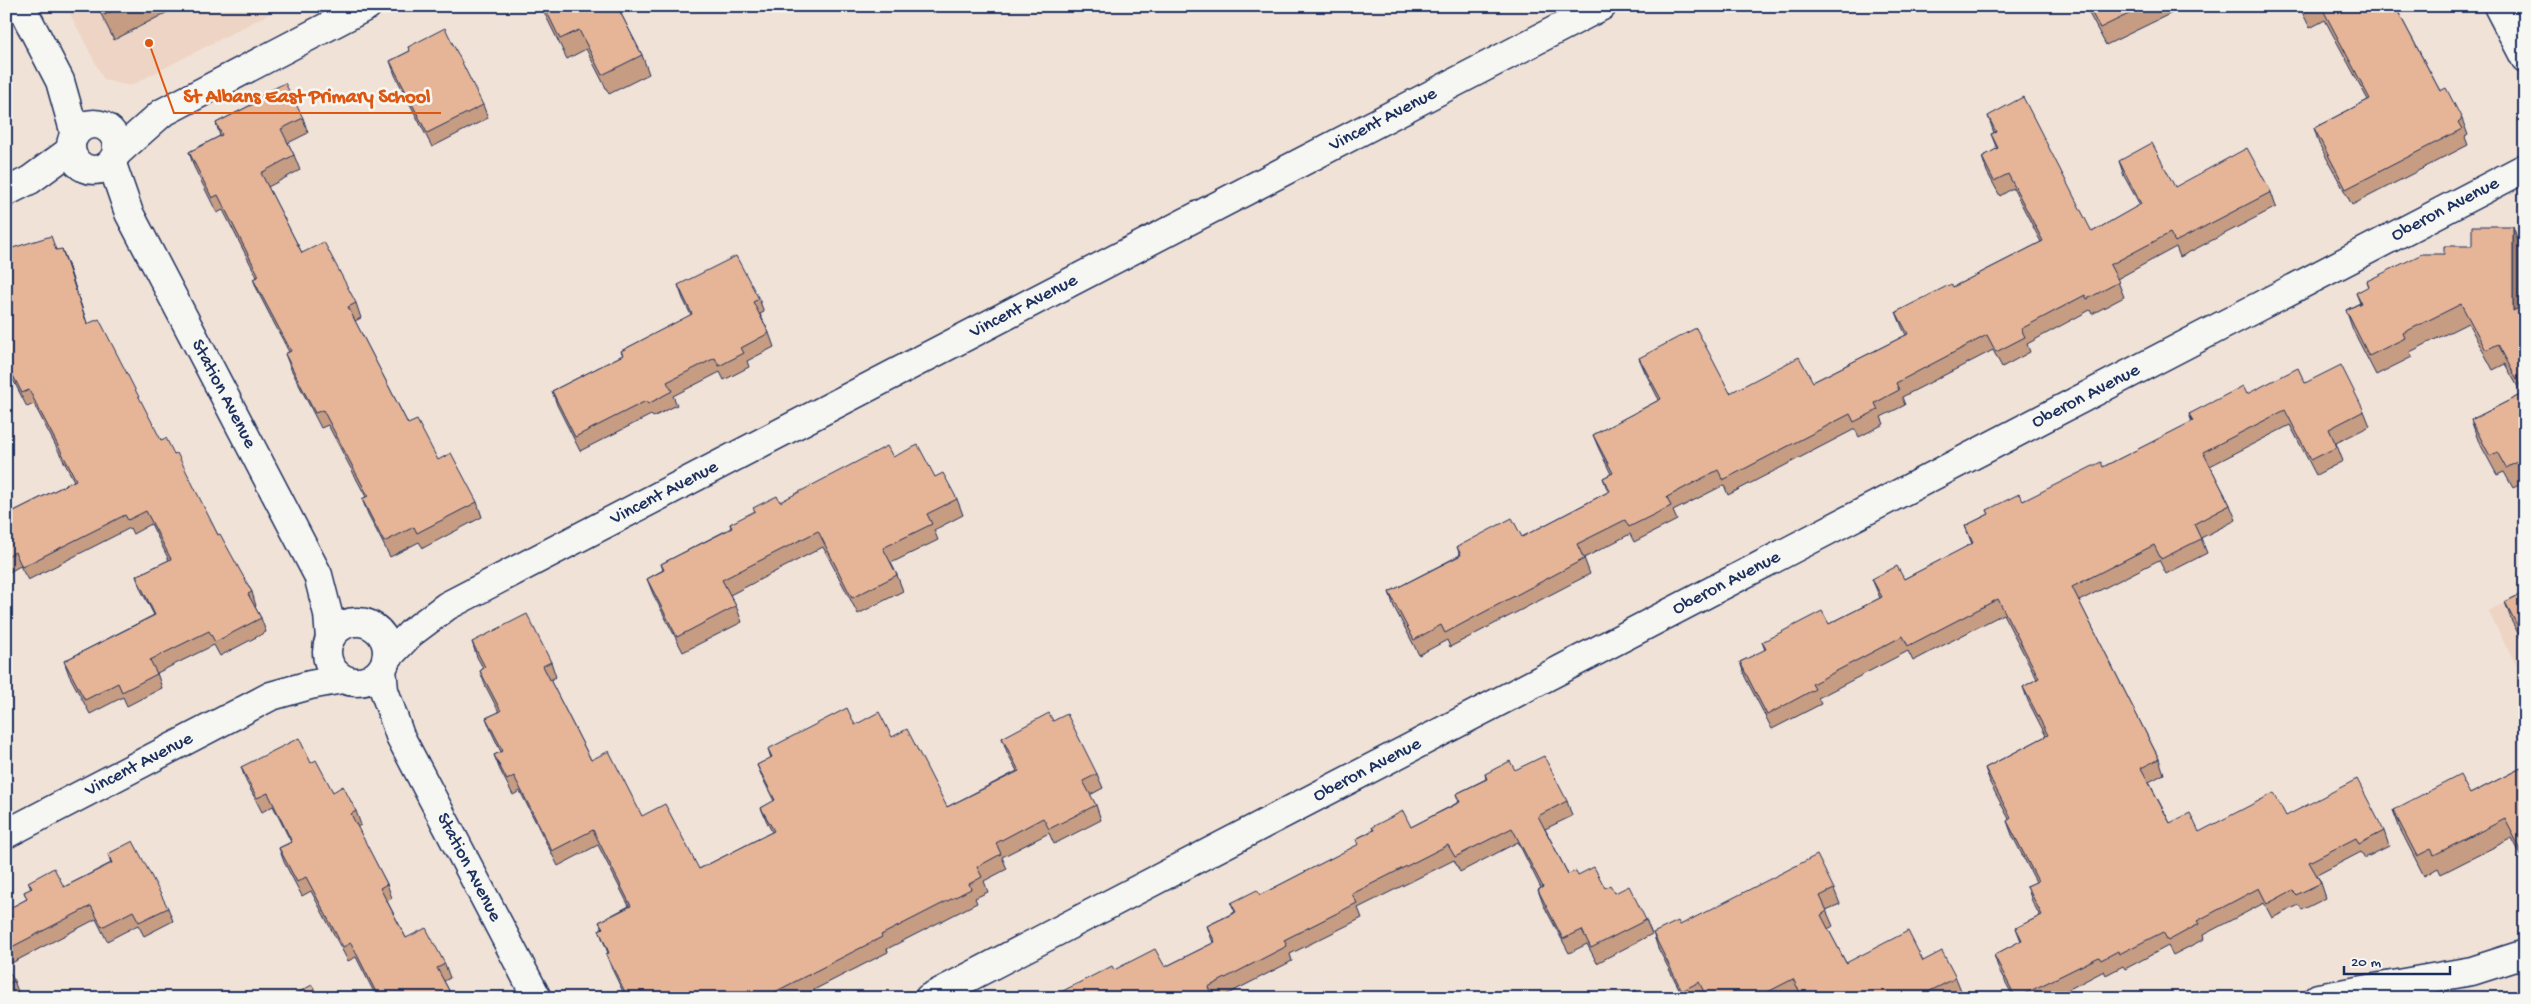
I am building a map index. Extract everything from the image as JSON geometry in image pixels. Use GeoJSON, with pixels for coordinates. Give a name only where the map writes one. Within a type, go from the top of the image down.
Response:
{"type":"FeatureCollection","features":[{"type":"Feature","properties":{"kind":"street","name":"Station Avenue"},"geometry":{"type":"LineString","coordinates":[[21,6],[93,148],[129,213],[318,575],[346,608],[368,625]]}},
{"type":"Feature","properties":{"kind":"street"},"geometry":{"type":"LineString","coordinates":[[6,192],[367,6]]}},
{"type":"Feature","properties":{"kind":"street","name":"Vincent Avenue"},"geometry":{"type":"LineString","coordinates":[[384,664],[411,634],[447,606],[1602,6]]}},
{"type":"Feature","properties":{"kind":"street"},"geometry":{"type":"LineString","coordinates":[[2498,6],[2525,58]]}},
{"type":"Feature","properties":{"kind":"street","name":"Oberon Avenue"},"geometry":{"type":"LineString","coordinates":[[928,998],[2525,168]]}},
{"type":"Feature","properties":{"kind":"street","name":"Station Avenue"},"geometry":{"type":"LineString","coordinates":[[318,575],[328,614],[329,644]]}},
{"type":"Feature","properties":{"kind":"street","name":"Vincent Avenue"},"geometry":{"type":"LineString","coordinates":[[368,625],[447,606]]}},
{"type":"Feature","properties":{"kind":"street"},"geometry":{"type":"LineString","coordinates":[[352,623],[368,625],[384,639],[384,664],[366,681],[347,680],[331,667],[327,658],[329,644],[343,626],[352,623]]}},
{"type":"Feature","properties":{"kind":"street","name":"Vincent Avenue"},"geometry":{"type":"LineString","coordinates":[[271,696],[329,644]]}},
{"type":"Feature","properties":{"kind":"street","name":"Station Avenue"},"geometry":{"type":"LineString","coordinates":[[384,664],[384,690],[400,736],[537,998]]}},
{"type":"Feature","properties":{"kind":"street","name":"Station Avenue"},"geometry":{"type":"LineString","coordinates":[[347,680],[373,702],[400,736]]}},
{"type":"Feature","properties":{"kind":"street","name":"Vincent Avenue"},"geometry":{"type":"LineString","coordinates":[[6,834],[271,696],[310,685],[347,680]]}},
{"type":"Feature","properties":{"kind":"street"},"geometry":{"type":"LineString","coordinates":[[2318,998],[2472,971],[2525,954]]}},
{"type":"Feature","properties":{"kind":"shaded area"},"geometry":{"type":"Polygon","coordinates":[[[66,6],[284,6],[130,86],[104,80],[66,6]]]}},
{"type":"Feature","properties":{"kind":"shaded area"},"geometry":{"type":"Polygon","coordinates":[[[2525,592],[2525,682],[2488,611],[2525,592]]]}},
{"type":"Feature","properties":{"kind":"building"},"geometry":{"type":"Polygon","coordinates":[[[100,6],[121,6],[105,15],[100,6]]]}},
{"type":"Feature","properties":{"kind":"building"},"geometry":{"type":"Polygon","coordinates":[[[544,6],[617,6],[642,55],[602,75],[579,30],[560,39],[544,6]]]}},
{"type":"Feature","properties":{"kind":"building"},"geometry":{"type":"Polygon","coordinates":[[[2088,6],[2145,6],[2100,28],[2088,6]]]}},
{"type":"Feature","properties":{"kind":"building"},"geometry":{"type":"Polygon","coordinates":[[[2302,6],[2315,6],[2305,12],[2302,6]]]}},
{"type":"Feature","properties":{"kind":"building"},"geometry":{"type":"Polygon","coordinates":[[[2321,6],[2395,6],[2440,91],[2446,88],[2462,119],[2458,122],[2462,129],[2346,189],[2314,128],[2370,99],[2321,6]]]}},
{"type":"Feature","properties":{"kind":"building"},"geometry":{"type":"Polygon","coordinates":[[[445,28],[483,105],[427,133],[390,61],[410,51],[408,47],[445,28]]]}},
{"type":"Feature","properties":{"kind":"building"},"geometry":{"type":"Polygon","coordinates":[[[285,83],[303,118],[281,129],[294,155],[261,173],[302,253],[324,242],[356,303],[348,307],[408,424],[417,420],[438,460],[451,453],[477,502],[417,533],[414,527],[384,542],[362,499],[368,496],[323,410],[315,413],[285,354],[291,351],[253,279],[259,276],[218,195],[212,198],[189,152],[222,135],[216,123],[257,102],[255,98],[285,83]]]}},
{"type":"Feature","properties":{"kind":"building"},"geometry":{"type":"Polygon","coordinates":[[[2023,97],[2092,232],[2141,204],[2119,161],[2152,143],[2175,187],[2247,148],[2271,192],[2175,242],[2170,233],[2110,265],[2119,282],[2087,299],[2085,295],[2021,329],[2025,337],[1996,352],[1987,335],[1896,383],[1899,390],[1875,403],[1878,410],[1854,422],[1850,414],[1723,480],[1718,470],[1667,497],[1671,506],[1629,527],[1625,520],[1577,544],[1584,559],[1445,633],[1441,625],[1414,640],[1389,592],[1461,555],[1457,547],[1512,518],[1522,537],[1610,491],[1603,478],[1613,473],[1593,435],[1661,399],[1639,358],[1696,328],[1730,393],[1799,357],[1813,382],[1908,334],[1896,312],[1951,284],[1953,287],[2043,241],[2008,174],[1994,181],[1982,157],[1998,148],[1991,134],[1996,132],[1988,116],[2023,97]]]}},
{"type":"Feature","properties":{"kind":"building"},"geometry":{"type":"Polygon","coordinates":[[[2472,226],[2513,226],[2513,311],[2525,305],[2525,458],[2506,468],[2497,452],[2490,456],[2471,420],[2524,393],[2498,344],[2486,350],[2461,304],[2403,333],[2405,338],[2369,356],[2346,310],[2361,303],[2356,293],[2369,286],[2367,281],[2422,254],[2444,254],[2444,246],[2472,246],[2472,226]]]}},
{"type":"Feature","properties":{"kind":"building"},"geometry":{"type":"Polygon","coordinates":[[[51,236],[56,250],[62,249],[87,324],[99,319],[161,440],[166,438],[174,454],[177,453],[218,535],[220,534],[252,592],[248,594],[261,618],[215,642],[209,631],[150,660],[157,674],[122,692],[118,683],[85,700],[64,661],[155,615],[136,576],[171,559],[146,511],[128,520],[125,515],[22,567],[15,552],[6,557],[6,515],[76,480],[29,390],[22,393],[6,362],[6,250],[51,236]]]}},
{"type":"Feature","properties":{"kind":"building"},"geometry":{"type":"Polygon","coordinates":[[[736,256],[759,299],[753,302],[769,333],[741,348],[744,353],[719,366],[715,358],[667,382],[672,391],[648,404],[646,401],[575,437],[552,391],[623,355],[621,351],[692,314],[678,285],[736,256]]]}},
{"type":"Feature","properties":{"kind":"building"},"geometry":{"type":"Polygon","coordinates":[[[2341,365],[2364,411],[2329,429],[2337,447],[2311,460],[2285,410],[2203,452],[2230,505],[2194,524],[2201,539],[2161,559],[2154,545],[2072,587],[2159,759],[2141,768],[2170,823],[2190,813],[2199,832],[2274,793],[2286,816],[2357,779],[2384,831],[2359,844],[2356,838],[2309,862],[2321,883],[2296,895],[2293,890],[2267,904],[2259,888],[2197,921],[2199,924],[2168,941],[2163,932],[2119,954],[2118,951],[2101,960],[2099,957],[2016,998],[1994,955],[2022,940],[2016,928],[2042,915],[2027,886],[2038,881],[2007,821],[2011,818],[1985,768],[2048,735],[2023,687],[2039,678],[1998,599],[1908,646],[1903,636],[1812,684],[1815,689],[1767,715],[1740,662],[1766,649],[1762,642],[1822,611],[1829,624],[1882,597],[1872,579],[1897,566],[1904,579],[1973,543],[1965,526],[1989,514],[1987,510],[2019,494],[2023,501],[2101,462],[2103,467],[2193,421],[2189,414],[2243,386],[2247,394],[2298,368],[2305,383],[2341,365]]]}},
{"type":"Feature","properties":{"kind":"building"},"geometry":{"type":"Polygon","coordinates":[[[918,445],[935,477],[943,473],[957,499],[927,514],[932,524],[883,548],[897,575],[852,598],[818,531],[722,580],[736,606],[677,637],[647,579],[664,570],[661,564],[732,528],[730,524],[755,511],[753,508],[777,496],[780,502],[887,446],[893,457],[918,445]]]}},
{"type":"Feature","properties":{"kind":"building"},"geometry":{"type":"Polygon","coordinates":[[[2525,592],[2525,640],[2505,602],[2525,592]]]}},
{"type":"Feature","properties":{"kind":"building"},"geometry":{"type":"Polygon","coordinates":[[[527,614],[551,662],[543,666],[591,760],[609,751],[642,816],[665,804],[699,869],[774,831],[761,808],[775,800],[757,765],[772,757],[768,749],[847,708],[855,725],[879,712],[892,737],[907,729],[947,807],[1019,771],[1002,738],[1049,713],[1053,721],[1067,714],[1097,774],[1083,781],[1096,805],[1049,829],[1043,818],[996,843],[1001,854],[977,867],[982,877],[969,884],[971,889],[763,998],[628,998],[606,954],[609,953],[599,930],[603,928],[599,922],[631,906],[593,830],[552,851],[514,776],[507,780],[494,755],[503,751],[486,718],[501,711],[480,671],[485,667],[472,642],[527,614]]]}},
{"type":"Feature","properties":{"kind":"building"},"geometry":{"type":"Polygon","coordinates":[[[299,738],[311,763],[316,760],[333,792],[343,786],[356,811],[351,814],[387,884],[380,888],[406,938],[426,928],[445,964],[437,968],[453,998],[379,998],[351,943],[343,947],[306,877],[297,882],[279,848],[292,842],[268,793],[257,798],[241,767],[299,738]]]}},
{"type":"Feature","properties":{"kind":"building"},"geometry":{"type":"Polygon","coordinates":[[[1544,756],[1567,801],[1538,816],[1568,874],[1576,871],[1578,875],[1594,867],[1605,888],[1610,885],[1615,893],[1629,886],[1646,920],[1591,948],[1582,930],[1563,939],[1538,890],[1543,887],[1512,828],[1455,857],[1448,845],[1352,894],[1357,903],[1284,940],[1287,946],[1208,987],[1213,998],[1049,998],[1112,966],[1114,970],[1155,949],[1165,967],[1215,942],[1207,926],[1236,912],[1231,903],[1257,890],[1260,895],[1359,844],[1356,839],[1374,830],[1372,827],[1403,811],[1411,827],[1460,802],[1456,794],[1487,779],[1485,774],[1510,761],[1515,770],[1544,756]]]}},
{"type":"Feature","properties":{"kind":"building"},"geometry":{"type":"Polygon","coordinates":[[[2525,766],[2525,851],[2522,852],[2505,819],[2434,855],[2431,849],[2417,856],[2393,810],[2460,775],[2470,794],[2525,766]]]}},
{"type":"Feature","properties":{"kind":"building"},"geometry":{"type":"Polygon","coordinates":[[[133,841],[168,908],[139,922],[133,911],[102,927],[91,906],[6,950],[6,919],[12,917],[8,909],[27,899],[24,892],[32,888],[28,882],[54,868],[64,887],[112,863],[108,854],[133,841]]]}},
{"type":"Feature","properties":{"kind":"building"},"geometry":{"type":"Polygon","coordinates":[[[1817,855],[1834,889],[1820,896],[1827,911],[1821,915],[1846,963],[1908,931],[1923,961],[1942,951],[1956,978],[1930,991],[1933,998],[1803,998],[1793,979],[1756,998],[1707,998],[1699,982],[1682,991],[1653,933],[1678,921],[1680,925],[1817,855]]]}},
{"type":"Feature","properties":{"kind":"building"},"geometry":{"type":"Polygon","coordinates":[[[6,966],[14,981],[6,984],[6,966]]]}},
{"type":"Feature","properties":{"kind":"building"},"geometry":{"type":"Polygon","coordinates":[[[312,985],[319,998],[288,998],[312,985]]]}},
{"type":"Feature","properties":{"kind":"building"},"geometry":{"type":"Polygon","coordinates":[[[1636,990],[1640,998],[1621,998],[1636,990]]]}},
{"type":"Feature","properties":{"kind":"building"},"geometry":{"type":"Polygon","coordinates":[[[1594,992],[1597,998],[1584,998],[1594,992]]]}},
{"type":"Feature","properties":{"kind":"place","name":"St Albans East Primary School"},"geometry":{"type":"Point","coordinates":[149,43]}}]}
